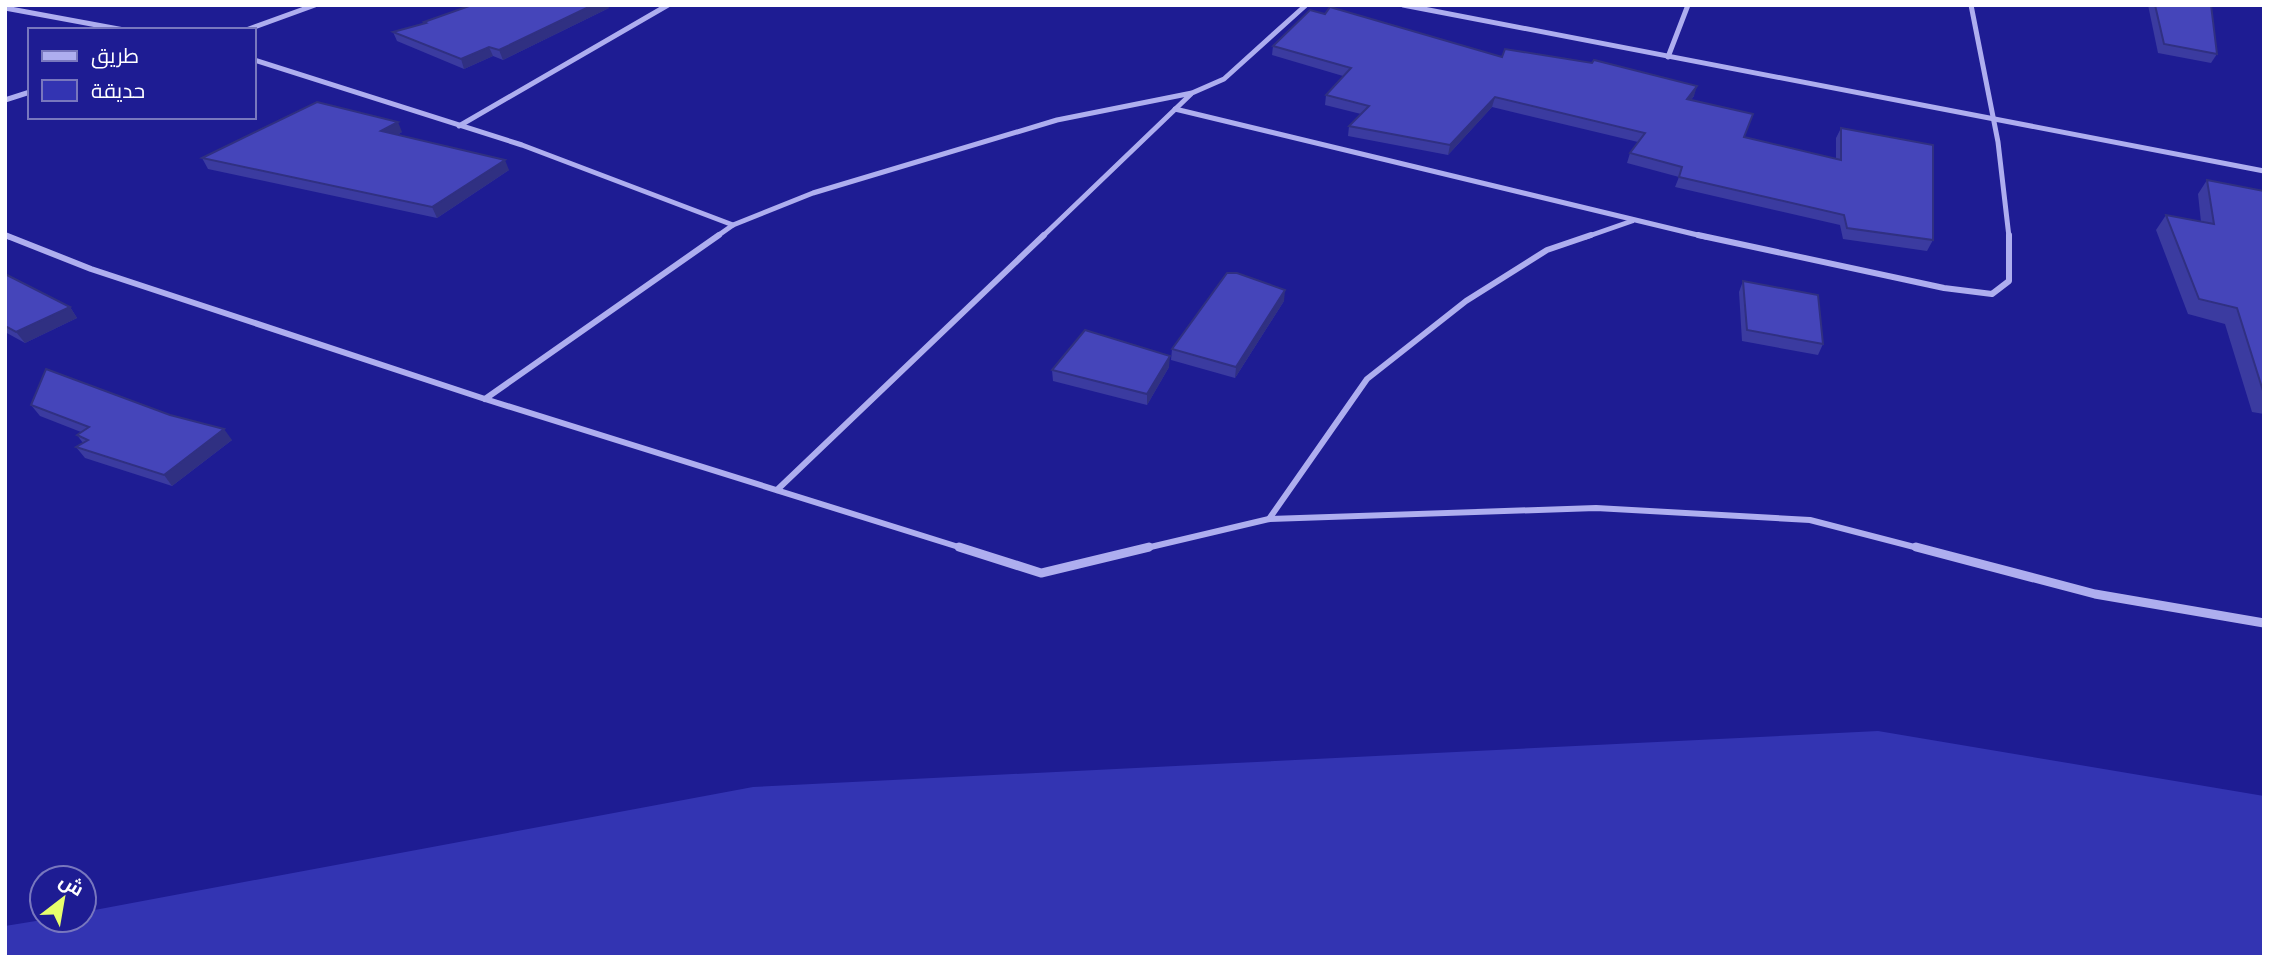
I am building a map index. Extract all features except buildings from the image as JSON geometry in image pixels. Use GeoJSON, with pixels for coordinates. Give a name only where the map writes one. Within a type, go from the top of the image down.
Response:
{"type":"FeatureCollection","features":[{"type":"Feature","properties":{"kind":"street"},"geometry":{"type":"LineString","coordinates":[[252,28],[315,5]]}},
{"type":"Feature","properties":{"kind":"street"},"geometry":{"type":"LineString","coordinates":[[459,126],[668,5]]}},
{"type":"Feature","properties":{"kind":"street"},"geometry":{"type":"LineString","coordinates":[[485,399],[733,225],[813,193],[1057,120],[1192,93],[1224,79],[1306,5]]}},
{"type":"Feature","properties":{"kind":"street"},"geometry":{"type":"LineString","coordinates":[[1403,5],[2264,171]]}},
{"type":"Feature","properties":{"kind":"street"},"geometry":{"type":"LineString","coordinates":[[1668,57],[1688,5]]}},
{"type":"Feature","properties":{"kind":"street"},"geometry":{"type":"LineString","coordinates":[[1175,109],[1633,221],[1944,288],[1992,294],[2008,281],[2010,247],[1994,120],[1970,5]]}},
{"type":"Feature","properties":{"kind":"street"},"geometry":{"type":"LineString","coordinates":[[5,8],[113,28]]}},
{"type":"Feature","properties":{"kind":"street"},"geometry":{"type":"LineString","coordinates":[[256,61],[522,145],[733,225]]}},
{"type":"Feature","properties":{"kind":"street"},"geometry":{"type":"LineString","coordinates":[[5,100],[28,93]]}},
{"type":"Feature","properties":{"kind":"street"},"geometry":{"type":"LineString","coordinates":[[777,490],[1192,93]]}},
{"type":"Feature","properties":{"kind":"street"},"geometry":{"type":"LineString","coordinates":[[1269,519],[1367,379],[1466,301],[1547,250],[1633,221]]}},
{"type":"Feature","properties":{"kind":"street"},"geometry":{"type":"LineString","coordinates":[[5,235],[91,268],[485,399],[1041,573],[1269,519],[1596,508],[1810,520],[2095,594],[2264,623]]}},
{"type":"Feature","properties":{"kind":"green space"},"geometry":{"type":"Polygon","coordinates":[[[1878,731],[2264,796],[2264,957],[5,957],[5,926],[28,922],[28,934],[98,934],[98,909],[753,787],[1878,731]]]}}]}
